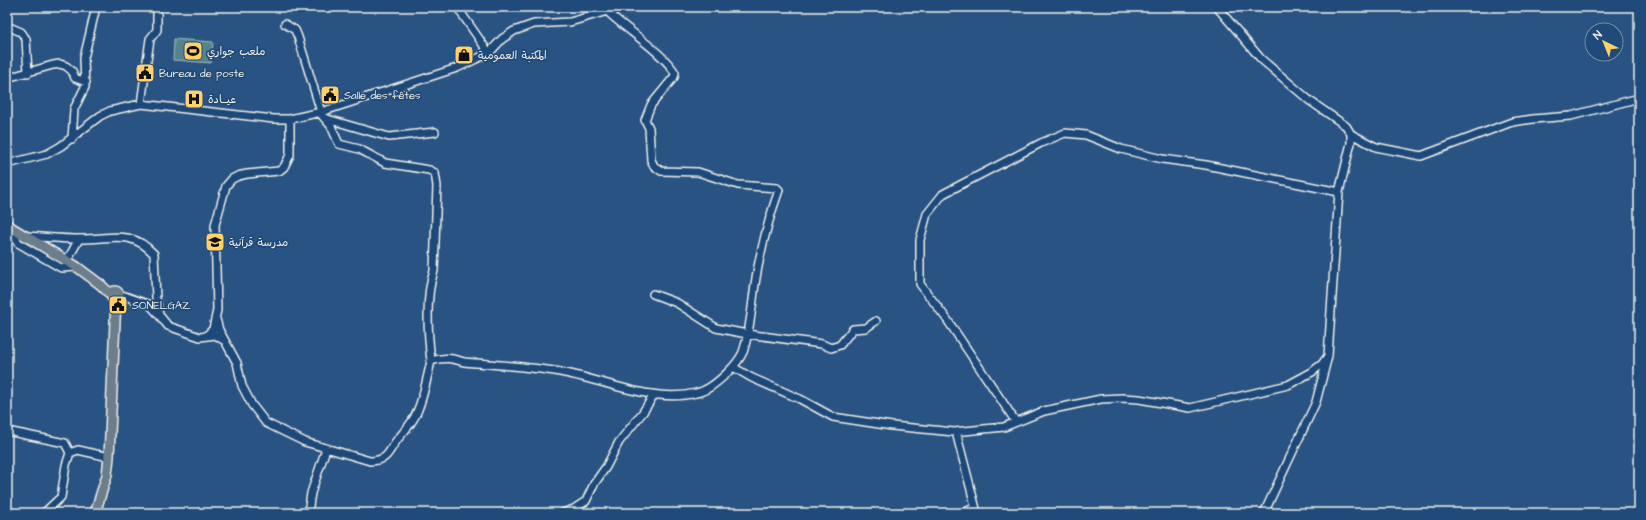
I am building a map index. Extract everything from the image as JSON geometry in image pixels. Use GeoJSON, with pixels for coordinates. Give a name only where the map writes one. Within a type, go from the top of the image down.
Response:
{"type":"FeatureCollection","features":[{"type":"Feature","properties":{"kind":"main road"},"geometry":{"type":"LineString","coordinates":[[8,226],[77,267],[114,295],[115,318],[109,457],[107,475],[95,513]]}},
{"type":"Feature","properties":{"kind":"street"},"geometry":{"type":"LineString","coordinates":[[72,139],[74,110],[86,82],[84,58],[96,7]]}},
{"type":"Feature","properties":{"kind":"street"},"geometry":{"type":"LineString","coordinates":[[141,104],[150,39],[156,30],[157,7]]}},
{"type":"Feature","properties":{"kind":"street"},"geometry":{"type":"LineString","coordinates":[[457,7],[489,52]]}},
{"type":"Feature","properties":{"kind":"street"},"geometry":{"type":"LineString","coordinates":[[7,164],[47,154],[72,139],[100,116],[110,111],[141,104],[274,119],[290,119],[321,114],[457,68],[489,52],[506,36],[534,24],[570,22],[620,7]]}},
{"type":"Feature","properties":{"kind":"street"},"geometry":{"type":"LineString","coordinates":[[1217,7],[1261,59],[1310,101],[1346,126],[1351,134],[1376,147],[1421,156],[1512,122],[1571,116],[1639,98]]}},
{"type":"Feature","properties":{"kind":"street"},"geometry":{"type":"LineString","coordinates":[[431,361],[442,358],[464,362],[533,366],[580,375],[654,395],[677,396],[697,393],[713,386],[733,367],[742,353],[747,334],[757,272],[770,214],[779,190],[777,188],[738,185],[698,172],[661,171],[654,166],[651,160],[648,128],[645,120],[651,105],[674,77],[675,73],[656,52],[617,21],[607,11]]}},
{"type":"Feature","properties":{"kind":"street"},"geometry":{"type":"LineString","coordinates":[[216,319],[219,330],[226,340],[237,363],[242,386],[252,405],[266,423],[305,442],[370,461],[379,461],[388,455],[396,441],[409,426],[417,413],[431,361],[429,343],[429,315],[430,282],[434,272],[437,186],[435,173],[429,170],[384,163],[359,149],[339,144],[331,126],[321,114],[295,30],[285,24]]}},
{"type":"Feature","properties":{"kind":"street"},"geometry":{"type":"LineString","coordinates":[[7,26],[21,32],[26,39],[28,73]]}},
{"type":"Feature","properties":{"kind":"street"},"geometry":{"type":"LineString","coordinates":[[7,78],[60,64],[70,69],[75,78],[86,82]]}},
{"type":"Feature","properties":{"kind":"street"},"geometry":{"type":"LineString","coordinates":[[321,114],[389,137],[435,132]]}},
{"type":"Feature","properties":{"kind":"street"},"geometry":{"type":"LineString","coordinates":[[206,336],[213,329],[218,310],[215,225],[226,186],[232,179],[238,176],[279,171],[284,167],[290,155],[290,119]]}},
{"type":"Feature","properties":{"kind":"street"},"geometry":{"type":"LineString","coordinates":[[1016,422],[946,318],[920,284],[920,240],[927,214],[943,194],[1041,143],[1065,133],[1086,135],[1120,149],[1162,159],[1206,165],[1339,192]]}},
{"type":"Feature","properties":{"kind":"street"},"geometry":{"type":"LineString","coordinates":[[1264,513],[1316,402],[1323,380],[1328,356],[1339,192],[1351,143],[1351,134]]}},
{"type":"Feature","properties":{"kind":"street"},"geometry":{"type":"LineString","coordinates":[[8,226],[18,243],[36,254],[61,268],[77,267]]}},
{"type":"Feature","properties":{"kind":"street"},"geometry":{"type":"LineString","coordinates":[[25,236],[79,239],[112,236],[134,239],[147,247],[154,254],[156,298],[159,315]]}},
{"type":"Feature","properties":{"kind":"street"},"geometry":{"type":"LineString","coordinates":[[67,261],[79,239]]}},
{"type":"Feature","properties":{"kind":"street"},"geometry":{"type":"LineString","coordinates":[[653,294],[677,303],[716,328],[747,334],[822,344],[832,348],[840,344],[853,329],[866,328],[876,321]]}},
{"type":"Feature","properties":{"kind":"street"},"geometry":{"type":"LineString","coordinates":[[114,295],[150,305],[168,326],[200,336],[216,335],[226,340]]}},
{"type":"Feature","properties":{"kind":"street"},"geometry":{"type":"LineString","coordinates":[[150,305],[156,298]]}},
{"type":"Feature","properties":{"kind":"street"},"geometry":{"type":"LineString","coordinates":[[733,367],[752,378],[800,399],[833,417],[892,426],[956,432],[1004,427],[1044,411],[1108,399],[1139,399],[1190,408],[1288,385],[1312,372],[1322,364],[1328,356]]}},
{"type":"Feature","properties":{"kind":"street"},"geometry":{"type":"LineString","coordinates":[[1312,372],[1319,373],[1323,380]]}},
{"type":"Feature","properties":{"kind":"street"},"geometry":{"type":"LineString","coordinates":[[563,513],[574,509],[586,501],[594,484],[606,467],[619,442],[643,412],[654,395]]}},
{"type":"Feature","properties":{"kind":"street"},"geometry":{"type":"LineString","coordinates":[[7,431],[65,443],[70,453],[66,465],[61,497],[44,513]]}},
{"type":"Feature","properties":{"kind":"street"},"geometry":{"type":"LineString","coordinates":[[956,432],[976,511],[961,513]]}},
{"type":"Feature","properties":{"kind":"street"},"geometry":{"type":"LineString","coordinates":[[308,513],[311,493],[326,449]]}},
{"type":"Feature","properties":{"kind":"street"},"geometry":{"type":"LineString","coordinates":[[70,453],[78,450],[109,457]]}},
{"type":"Feature","properties":{"kind":"green space","name":"ملعب جواري"},"geometry":{"type":"Polygon","coordinates":[[[174,39],[213,42],[211,63],[173,60],[174,39]]]}},
{"type":"Feature","properties":{"kind":"place","name":"ملعب جواري"},"geometry":{"type":"Point","coordinates":[193,51]}},
{"type":"Feature","properties":{"kind":"place","name":"المكتبة العمومية"},"geometry":{"type":"Point","coordinates":[464,55]}},
{"type":"Feature","properties":{"kind":"place","name":"Bureau de poste"},"geometry":{"type":"Point","coordinates":[145,73]}},
{"type":"Feature","properties":{"kind":"place","name":"Salle des fêtes"},"geometry":{"type":"Point","coordinates":[330,95]}},
{"type":"Feature","properties":{"kind":"place","name":"عيــادة"},"geometry":{"type":"Point","coordinates":[194,99]}},
{"type":"Feature","properties":{"kind":"place","name":"مدرسة قرآنية"},"geometry":{"type":"Point","coordinates":[215,242]}},
{"type":"Feature","properties":{"kind":"place","name":"SONELGAZ"},"geometry":{"type":"Point","coordinates":[118,305]}}]}
